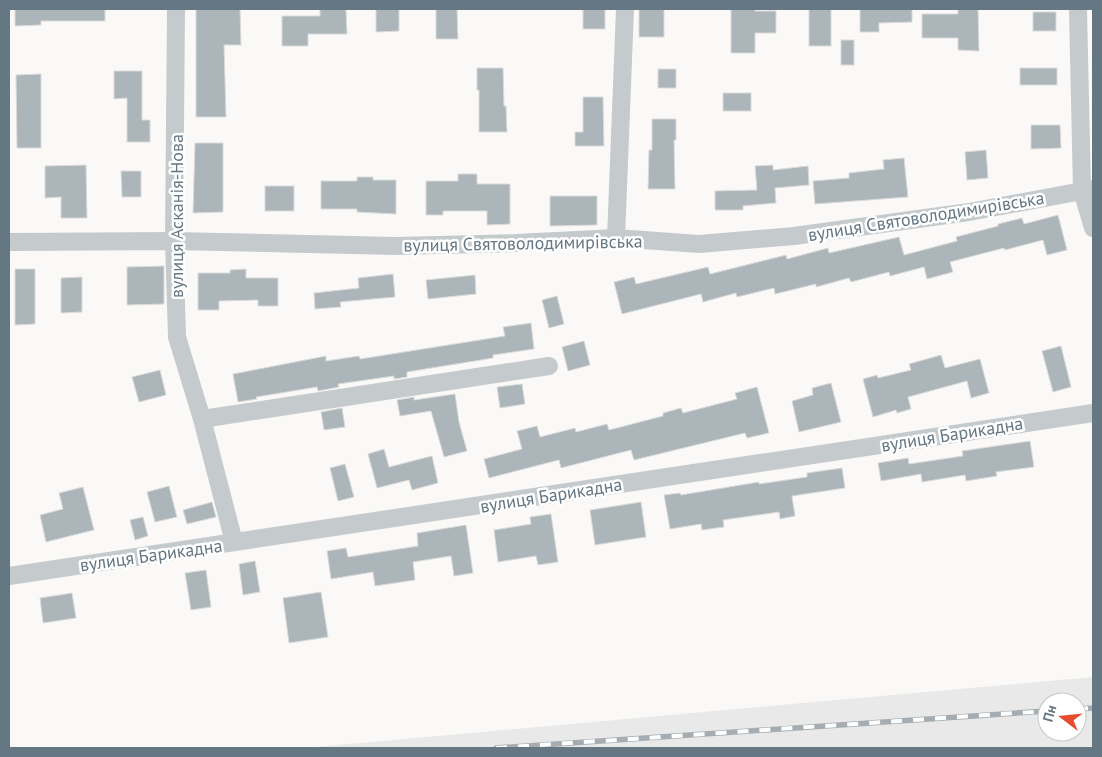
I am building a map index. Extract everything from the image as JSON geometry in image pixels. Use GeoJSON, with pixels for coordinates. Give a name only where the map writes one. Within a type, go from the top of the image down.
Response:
{"type":"FeatureCollection","features":[{"type":"Feature","properties":{"kind":"street","name":"вулиця Асканія-Нова"},"geometry":{"type":"LineString","coordinates":[[176,9],[174,242],[177,337],[202,419],[234,542]]}},
{"type":"Feature","properties":{"kind":"street"},"geometry":{"type":"LineString","coordinates":[[616,238],[625,9]]}},
{"type":"Feature","properties":{"kind":"street"},"geometry":{"type":"LineString","coordinates":[[1078,9],[1088,190],[1093,228]]}},
{"type":"Feature","properties":{"kind":"street","name":"вулиця Святоволодимирівська"},"geometry":{"type":"LineString","coordinates":[[9,242],[174,242],[396,246],[616,238],[700,244],[794,236],[969,212],[1088,190]]}},
{"type":"Feature","properties":{"kind":"street"},"geometry":{"type":"LineString","coordinates":[[202,419],[549,366]]}},
{"type":"Feature","properties":{"kind":"street","name":"вулиця Барикадна"},"geometry":{"type":"LineString","coordinates":[[9,576],[1093,413]]}},
{"type":"Feature","properties":{"kind":"shaded area"},"geometry":{"type":"Polygon","coordinates":[[[1093,677],[1093,748],[304,748],[1093,677]]]}},
{"type":"Feature","properties":{"kind":"building"},"geometry":{"type":"Polygon","coordinates":[[[15,9],[105,9],[105,21],[41,21],[41,25],[15,26],[15,9]]]}},
{"type":"Feature","properties":{"kind":"building"},"geometry":{"type":"Polygon","coordinates":[[[196,9],[240,9],[241,45],[224,45],[226,117],[196,117],[196,9]]]}},
{"type":"Feature","properties":{"kind":"building"},"geometry":{"type":"Polygon","coordinates":[[[320,9],[346,9],[347,34],[308,34],[308,46],[282,46],[282,16],[320,16],[320,9]]]}},
{"type":"Feature","properties":{"kind":"building"},"geometry":{"type":"Polygon","coordinates":[[[376,9],[399,9],[399,31],[376,32],[376,9]]]}},
{"type":"Feature","properties":{"kind":"building"},"geometry":{"type":"Polygon","coordinates":[[[436,9],[457,9],[458,39],[436,39],[436,9]]]}},
{"type":"Feature","properties":{"kind":"building"},"geometry":{"type":"Polygon","coordinates":[[[583,9],[605,9],[605,29],[583,29],[583,9]]]}},
{"type":"Feature","properties":{"kind":"building"},"geometry":{"type":"Polygon","coordinates":[[[639,9],[664,9],[664,37],[639,37],[639,9]]]}},
{"type":"Feature","properties":{"kind":"building"},"geometry":{"type":"Polygon","coordinates":[[[731,9],[776,11],[776,33],[755,33],[755,53],[731,53],[731,9]]]}},
{"type":"Feature","properties":{"kind":"building"},"geometry":{"type":"Polygon","coordinates":[[[809,9],[831,9],[831,46],[809,46],[809,9]]]}},
{"type":"Feature","properties":{"kind":"building"},"geometry":{"type":"Polygon","coordinates":[[[860,9],[912,9],[912,22],[879,23],[879,32],[860,32],[860,9]]]}},
{"type":"Feature","properties":{"kind":"building"},"geometry":{"type":"Polygon","coordinates":[[[958,9],[978,9],[979,51],[958,50],[958,38],[922,38],[922,14],[958,14],[958,9]]]}},
{"type":"Feature","properties":{"kind":"building"},"geometry":{"type":"Polygon","coordinates":[[[1033,12],[1056,12],[1056,31],[1033,31],[1033,12]]]}},
{"type":"Feature","properties":{"kind":"building"},"geometry":{"type":"Polygon","coordinates":[[[841,40],[854,40],[854,65],[841,65],[841,40]]]}},
{"type":"Feature","properties":{"kind":"building"},"geometry":{"type":"Polygon","coordinates":[[[477,68],[503,68],[507,132],[479,132],[477,68]]]}},
{"type":"Feature","properties":{"kind":"building"},"geometry":{"type":"Polygon","coordinates":[[[1020,68],[1057,68],[1057,85],[1020,85],[1020,68]]]}},
{"type":"Feature","properties":{"kind":"building"},"geometry":{"type":"Polygon","coordinates":[[[658,69],[676,69],[676,88],[658,88],[658,69]]]}},
{"type":"Feature","properties":{"kind":"building"},"geometry":{"type":"Polygon","coordinates":[[[114,71],[142,71],[142,120],[150,120],[150,142],[127,142],[127,98],[114,99],[114,71]]]}},
{"type":"Feature","properties":{"kind":"building"},"geometry":{"type":"Polygon","coordinates":[[[41,74],[41,148],[17,148],[16,75],[41,74]]]}},
{"type":"Feature","properties":{"kind":"building"},"geometry":{"type":"Polygon","coordinates":[[[723,93],[751,93],[751,111],[723,111],[723,93]]]}},
{"type":"Feature","properties":{"kind":"building"},"geometry":{"type":"Polygon","coordinates":[[[583,97],[603,97],[604,146],[575,146],[575,132],[583,132],[583,97]]]}},
{"type":"Feature","properties":{"kind":"building"},"geometry":{"type":"Polygon","coordinates":[[[652,119],[676,119],[676,140],[674,140],[675,189],[648,189],[649,150],[652,150],[652,119]]]}},
{"type":"Feature","properties":{"kind":"building"},"geometry":{"type":"Polygon","coordinates":[[[1031,125],[1060,125],[1061,148],[1031,149],[1031,125]]]}},
{"type":"Feature","properties":{"kind":"building"},"geometry":{"type":"Polygon","coordinates":[[[195,143],[223,143],[223,212],[193,213],[195,143]]]}},
{"type":"Feature","properties":{"kind":"building"},"geometry":{"type":"Polygon","coordinates":[[[986,150],[988,178],[967,180],[965,152],[986,150]]]}},
{"type":"Feature","properties":{"kind":"building"},"geometry":{"type":"Polygon","coordinates":[[[904,158],[908,197],[815,204],[813,181],[849,178],[849,173],[884,169],[883,160],[904,158]]]}},
{"type":"Feature","properties":{"kind":"building"},"geometry":{"type":"Polygon","coordinates":[[[86,165],[87,218],[61,218],[61,197],[45,198],[45,166],[86,165]]]}},
{"type":"Feature","properties":{"kind":"building"},"geometry":{"type":"Polygon","coordinates":[[[773,165],[773,170],[808,166],[809,185],[775,188],[776,203],[743,206],[743,210],[715,210],[715,191],[757,190],[755,166],[773,165]]]}},
{"type":"Feature","properties":{"kind":"building"},"geometry":{"type":"Polygon","coordinates":[[[121,171],[141,171],[141,197],[122,197],[121,171]]]}},
{"type":"Feature","properties":{"kind":"building"},"geometry":{"type":"Polygon","coordinates":[[[458,174],[477,174],[477,184],[510,184],[510,224],[487,225],[487,211],[443,211],[443,215],[426,215],[426,181],[458,181],[458,174]]]}},
{"type":"Feature","properties":{"kind":"building"},"geometry":{"type":"Polygon","coordinates":[[[357,177],[373,177],[373,180],[396,180],[396,214],[357,212],[357,209],[321,209],[321,181],[357,181],[357,177]]]}},
{"type":"Feature","properties":{"kind":"building"},"geometry":{"type":"Polygon","coordinates":[[[265,186],[294,186],[294,211],[265,211],[265,186]]]}},
{"type":"Feature","properties":{"kind":"building"},"geometry":{"type":"Polygon","coordinates":[[[550,196],[597,196],[597,225],[550,226],[550,196]]]}},
{"type":"Feature","properties":{"kind":"building"},"geometry":{"type":"Polygon","coordinates":[[[1058,215],[1067,250],[1047,255],[1043,240],[1005,250],[1004,248],[950,262],[953,272],[927,279],[924,267],[890,276],[889,272],[851,282],[849,278],[816,287],[816,284],[775,294],[774,288],[737,297],[736,293],[703,302],[701,294],[622,314],[614,282],[634,277],[636,284],[708,267],[710,274],[786,255],[787,259],[828,248],[829,253],[899,237],[904,255],[957,241],[956,237],[998,226],[998,224],[1022,218],[1024,224],[1058,215]]]}},
{"type":"Feature","properties":{"kind":"building"},"geometry":{"type":"Polygon","coordinates":[[[164,266],[164,304],[127,305],[127,267],[164,266]]]}},
{"type":"Feature","properties":{"kind":"building"},"geometry":{"type":"Polygon","coordinates":[[[15,269],[35,269],[35,324],[15,325],[15,269]]]}},
{"type":"Feature","properties":{"kind":"building"},"geometry":{"type":"Polygon","coordinates":[[[246,269],[246,278],[278,278],[278,306],[258,306],[258,300],[219,301],[219,310],[198,310],[198,273],[230,273],[230,270],[246,269]]]}},
{"type":"Feature","properties":{"kind":"building"},"geometry":{"type":"Polygon","coordinates":[[[393,274],[395,297],[340,302],[341,307],[315,309],[314,293],[359,288],[358,278],[393,274]]]}},
{"type":"Feature","properties":{"kind":"building"},"geometry":{"type":"Polygon","coordinates":[[[475,275],[476,294],[428,299],[426,280],[475,275]]]}},
{"type":"Feature","properties":{"kind":"building"},"geometry":{"type":"Polygon","coordinates":[[[82,277],[82,312],[61,313],[61,278],[82,277]]]}},
{"type":"Feature","properties":{"kind":"building"},"geometry":{"type":"Polygon","coordinates":[[[557,296],[564,324],[549,328],[542,300],[557,296]]]}},
{"type":"Feature","properties":{"kind":"building"},"geometry":{"type":"Polygon","coordinates":[[[531,323],[534,349],[493,355],[493,358],[407,372],[407,377],[394,379],[394,376],[338,384],[339,387],[318,391],[317,387],[256,397],[257,399],[238,402],[233,374],[326,356],[326,361],[359,356],[360,359],[505,336],[503,327],[531,323]]]}},
{"type":"Feature","properties":{"kind":"building"},"geometry":{"type":"Polygon","coordinates":[[[584,341],[590,365],[568,371],[562,347],[584,341]]]}},
{"type":"Feature","properties":{"kind":"building"},"geometry":{"type":"Polygon","coordinates":[[[1061,346],[1071,387],[1053,392],[1042,351],[1061,346]]]}},
{"type":"Feature","properties":{"kind":"building"},"geometry":{"type":"Polygon","coordinates":[[[941,355],[945,368],[980,359],[989,393],[971,398],[967,381],[908,397],[911,409],[897,413],[896,410],[873,417],[863,379],[877,375],[878,378],[911,370],[909,364],[941,355]]]}},
{"type":"Feature","properties":{"kind":"building"},"geometry":{"type":"Polygon","coordinates":[[[160,370],[166,395],[139,402],[132,377],[160,370]]]}},
{"type":"Feature","properties":{"kind":"building"},"geometry":{"type":"Polygon","coordinates":[[[831,383],[841,422],[799,432],[792,401],[813,395],[812,388],[831,383]]]}},
{"type":"Feature","properties":{"kind":"building"},"geometry":{"type":"Polygon","coordinates":[[[522,384],[525,404],[500,408],[497,387],[522,384]]]}},
{"type":"Feature","properties":{"kind":"building"},"geometry":{"type":"Polygon","coordinates":[[[757,387],[769,433],[747,438],[745,433],[634,460],[631,450],[561,468],[559,460],[489,478],[484,459],[522,449],[517,431],[537,426],[540,437],[575,428],[576,432],[607,424],[609,430],[663,416],[663,413],[681,408],[683,413],[737,399],[735,393],[757,387]]]}},
{"type":"Feature","properties":{"kind":"building"},"geometry":{"type":"Polygon","coordinates":[[[455,394],[459,422],[467,451],[444,457],[431,411],[400,416],[397,400],[414,397],[414,400],[455,394]]]}},
{"type":"Feature","properties":{"kind":"building"},"geometry":{"type":"Polygon","coordinates":[[[342,408],[345,427],[324,430],[321,412],[342,408]]]}},
{"type":"Feature","properties":{"kind":"building"},"geometry":{"type":"Polygon","coordinates":[[[1030,441],[1034,467],[996,472],[997,476],[966,481],[965,475],[922,482],[921,474],[881,481],[878,463],[908,458],[909,464],[963,456],[962,451],[1030,441]]]}},
{"type":"Feature","properties":{"kind":"building"},"geometry":{"type":"Polygon","coordinates":[[[384,449],[389,467],[432,456],[438,483],[412,490],[409,480],[377,488],[368,454],[384,449]]]}},
{"type":"Feature","properties":{"kind":"building"},"geometry":{"type":"Polygon","coordinates":[[[345,464],[354,497],[338,501],[330,468],[345,464]]]}},
{"type":"Feature","properties":{"kind":"building"},"geometry":{"type":"Polygon","coordinates":[[[842,468],[845,488],[792,496],[795,516],[780,519],[779,512],[723,520],[724,527],[702,530],[701,524],[670,529],[664,495],[680,493],[681,495],[759,482],[759,484],[807,477],[807,473],[842,468]]]}},
{"type":"Feature","properties":{"kind":"building"},"geometry":{"type":"Polygon","coordinates":[[[169,486],[177,517],[155,522],[147,492],[169,486]]]}},
{"type":"Feature","properties":{"kind":"building"},"geometry":{"type":"Polygon","coordinates":[[[83,487],[94,530],[46,542],[40,515],[63,509],[59,493],[83,487]]]}},
{"type":"Feature","properties":{"kind":"building"},"geometry":{"type":"Polygon","coordinates":[[[212,502],[216,517],[187,524],[183,510],[212,502]]]}},
{"type":"Feature","properties":{"kind":"building"},"geometry":{"type":"Polygon","coordinates":[[[641,502],[646,537],[595,545],[590,510],[641,502]]]}},
{"type":"Feature","properties":{"kind":"building"},"geometry":{"type":"Polygon","coordinates":[[[551,514],[558,562],[538,565],[536,556],[498,562],[494,530],[531,524],[530,517],[551,514]]]}},
{"type":"Feature","properties":{"kind":"building"},"geometry":{"type":"Polygon","coordinates":[[[143,517],[148,536],[135,540],[130,520],[143,517]]]}},
{"type":"Feature","properties":{"kind":"building"},"geometry":{"type":"Polygon","coordinates":[[[466,525],[473,573],[454,576],[451,556],[413,562],[415,580],[375,586],[373,572],[331,579],[327,551],[346,548],[348,557],[418,546],[417,533],[466,525]]]}},
{"type":"Feature","properties":{"kind":"building"},"geometry":{"type":"Polygon","coordinates":[[[255,561],[260,592],[243,595],[239,564],[255,561]]]}},
{"type":"Feature","properties":{"kind":"building"},"geometry":{"type":"Polygon","coordinates":[[[206,570],[211,607],[191,610],[185,573],[206,570]]]}},
{"type":"Feature","properties":{"kind":"building"},"geometry":{"type":"Polygon","coordinates":[[[321,592],[328,637],[289,643],[283,598],[321,592]]]}},
{"type":"Feature","properties":{"kind":"building"},"geometry":{"type":"Polygon","coordinates":[[[72,593],[76,618],[43,623],[40,598],[72,593]]]}},
{"type":"Feature","properties":{"kind":"railway"},"geometry":{"type":"LineString","coordinates":[[1087,708],[1093,708]]}},
{"type":"Feature","properties":{"kind":"railway"},"geometry":{"type":"LineString","coordinates":[[496,748],[1037,712]]}}]}
